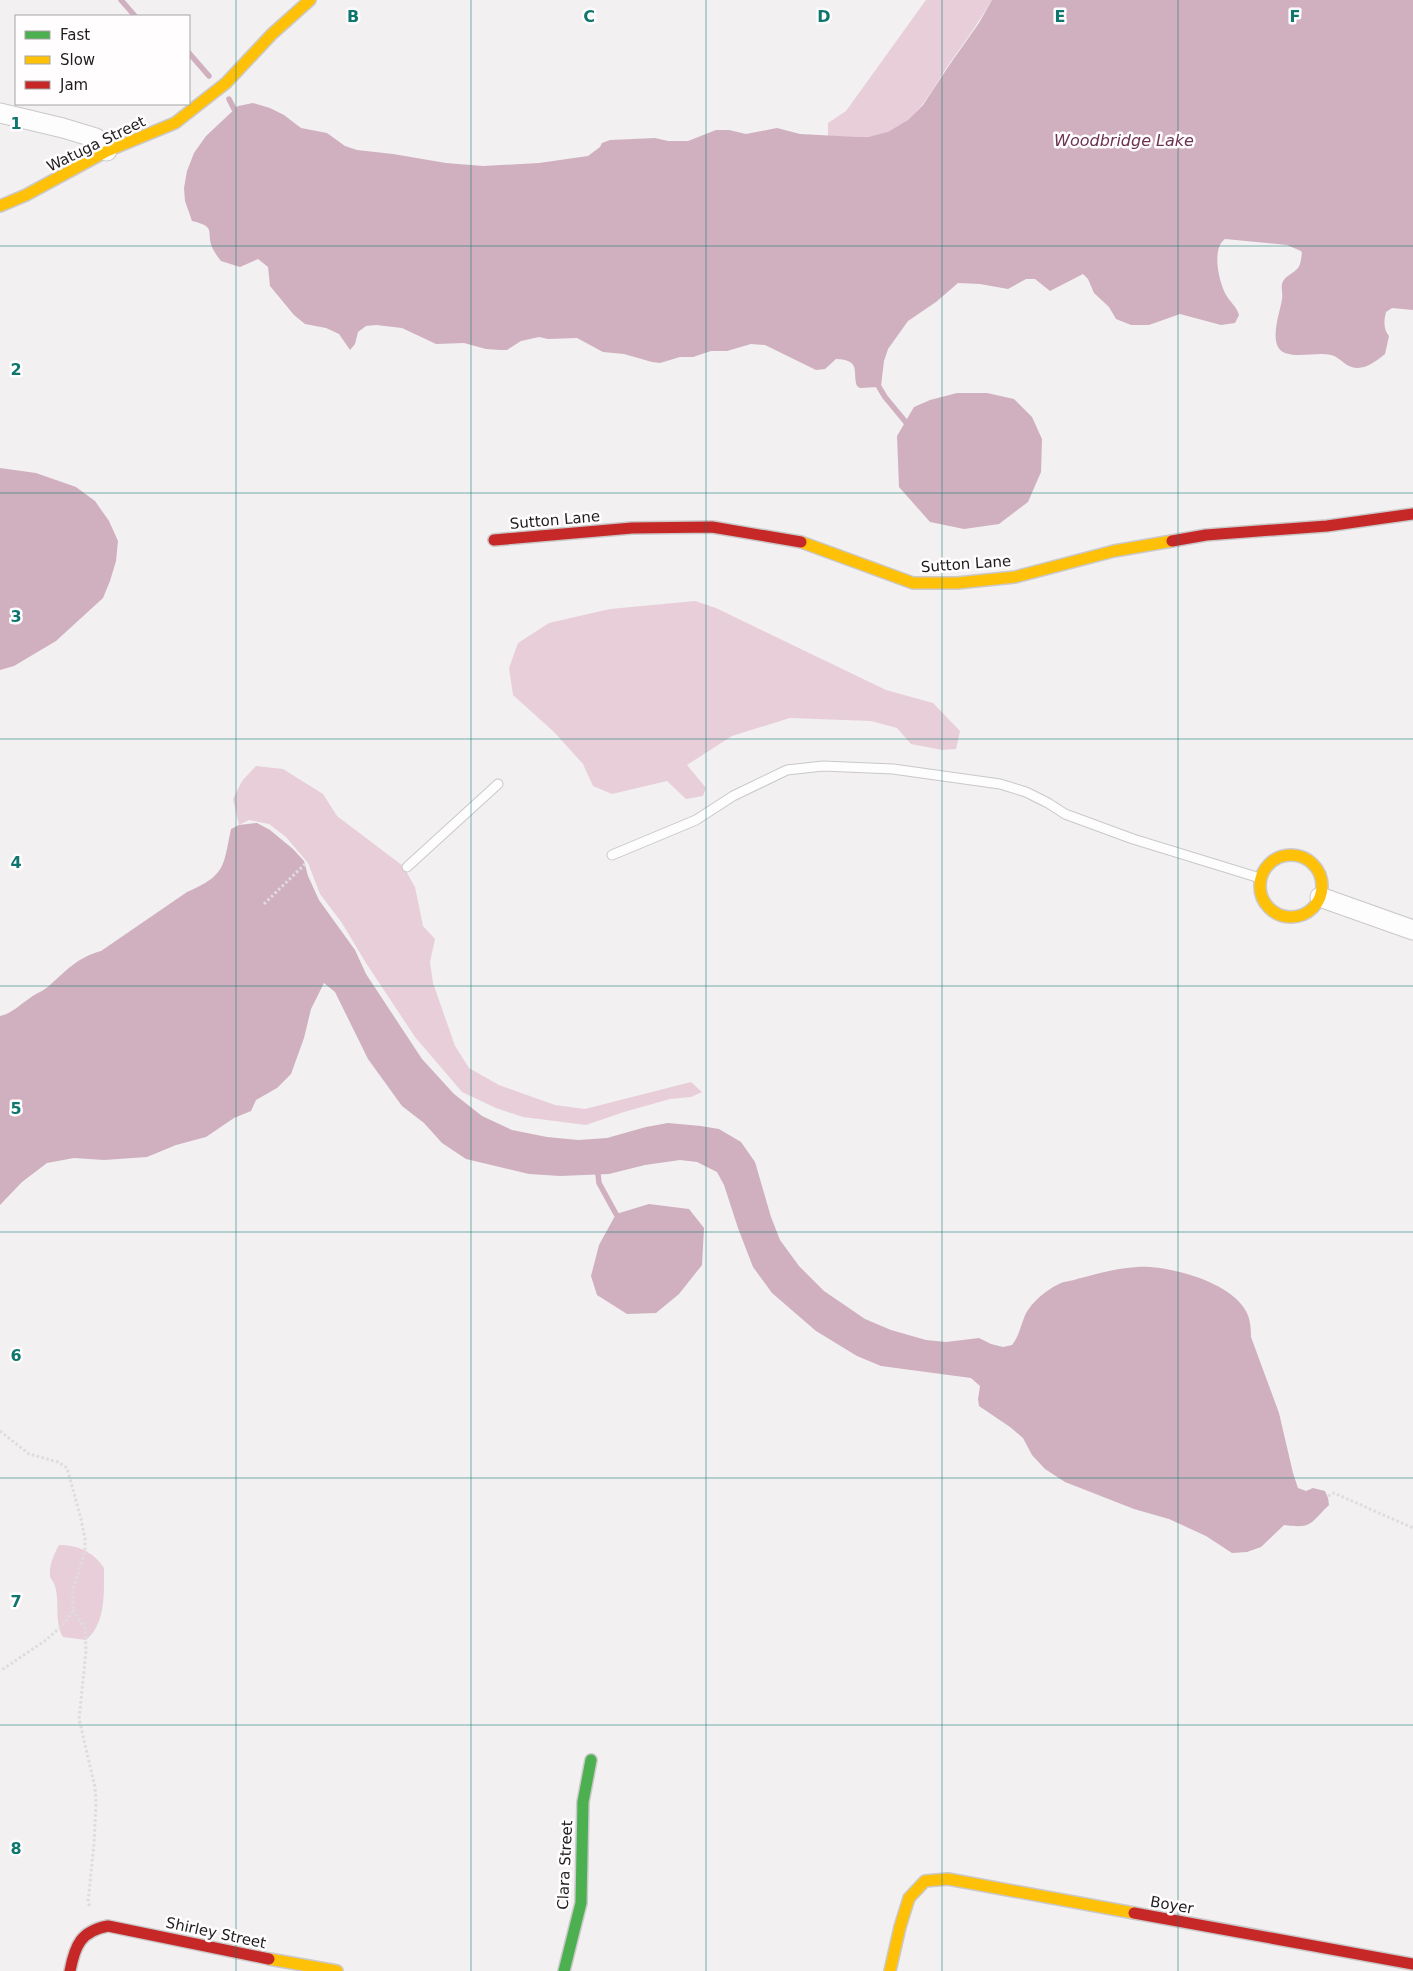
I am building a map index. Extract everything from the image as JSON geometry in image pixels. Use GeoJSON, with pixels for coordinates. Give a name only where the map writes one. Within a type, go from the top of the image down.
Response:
{"type":"FeatureCollection","features":[{"type":"Feature","properties":{"kind":"street","name":"Watuga Street"},"geometry":{"type":"LineString","coordinates":[[0,206],[26,195],[107,151],[175,123],[226,83],[272,34],[310,0]]}},
{"type":"Feature","properties":{"kind":"street"},"geometry":{"type":"LineString","coordinates":[[0,113],[96,138],[107,151]]}},
{"type":"Feature","properties":{"kind":"street","name":"Sutton Lane"},"geometry":{"type":"LineString","coordinates":[[494,540],[632,528],[712,527],[802,542],[913,583],[957,583],[1015,577],[1114,551],[1206,535],[1328,526],[1413,514]]}},
{"type":"Feature","properties":{"kind":"street"},"geometry":{"type":"LineString","coordinates":[[1293,854],[1311,862],[1321,878],[1322,888],[1320,897],[1315,906],[1308,912],[1299,916],[1281,916],[1266,905],[1261,897],[1260,878],[1268,864],[1274,859],[1283,855],[1293,854]]}},
{"type":"Feature","properties":{"kind":"street"},"geometry":{"type":"LineString","coordinates":[[1320,897],[1413,930]]}},
{"type":"Feature","properties":{"kind":"street","name":"Clara Street"},"geometry":{"type":"LineString","coordinates":[[564,1971],[581,1903],[583,1802],[591,1760]]}},
{"type":"Feature","properties":{"kind":"street","name":"Boyer"},"geometry":{"type":"LineString","coordinates":[[890,1971],[909,1898],[925,1881],[948,1879],[1413,1964]]}},
{"type":"Feature","properties":{"kind":"street","name":"Shirley Street"},"geometry":{"type":"LineString","coordinates":[[96,1929],[108,1926],[268,1959],[337,1971]]}},
{"type":"Feature","properties":{"kind":"street"},"geometry":{"type":"LineString","coordinates":[[70,1971],[74,1950],[81,1939],[96,1929]]}},
{"type":"Feature","properties":{"kind":"lane"},"geometry":{"type":"LineString","coordinates":[[612,856],[696,820],[733,796],[787,770],[823,766],[902,770],[1000,784],[1026,792],[1065,814],[1132,839],[1260,878]]}},
{"type":"Feature","properties":{"kind":"lane"},"geometry":{"type":"LineString","coordinates":[[407,866],[498,784]]}},
{"type":"Feature","properties":{"kind":"path"},"geometry":{"type":"LineString","coordinates":[[264,904],[305,864]]}},
{"type":"Feature","properties":{"kind":"path"},"geometry":{"type":"LineString","coordinates":[[0,1431],[29,1454],[58,1462],[67,1468],[85,1538],[85,1552],[73,1589],[73,1610],[65,1623],[46,1640],[0,1671]]}},
{"type":"Feature","properties":{"kind":"path"},"geometry":{"type":"LineString","coordinates":[[1328,1496],[1334,1493],[1413,1528]]}},
{"type":"Feature","properties":{"kind":"path"},"geometry":{"type":"LineString","coordinates":[[73,1610],[85,1628],[86,1651],[80,1719],[95,1787],[94,1844],[88,1902],[96,1929]]}},
{"type":"Feature","properties":{"kind":"shaded area"},"geometry":{"type":"Polygon","coordinates":[[[926,0],[992,0],[924,103],[909,119],[889,132],[882,134],[867,137],[828,137],[828,123],[846,111],[926,0]]]}},
{"type":"Feature","properties":{"kind":"shaded area"},"geometry":{"type":"Polygon","coordinates":[[[695,601],[716,608],[886,690],[933,703],[960,731],[956,749],[942,750],[911,744],[897,728],[871,721],[790,718],[732,736],[687,765],[706,788],[703,796],[686,799],[667,781],[612,794],[593,786],[583,764],[554,732],[513,695],[509,668],[518,643],[549,623],[610,609],[695,601]]]}},
{"type":"Feature","properties":{"kind":"shaded area"},"geometry":{"type":"Polygon","coordinates":[[[256,766],[283,769],[323,794],[337,816],[403,866],[415,887],[423,926],[435,939],[430,962],[433,983],[455,1046],[469,1068],[499,1085],[555,1105],[585,1109],[691,1082],[702,1092],[691,1097],[670,1099],[624,1112],[586,1125],[523,1117],[496,1108],[462,1092],[415,1037],[342,923],[320,894],[308,863],[286,837],[269,824],[249,820],[239,825],[233,799],[242,781],[256,766]]]}},
{"type":"Feature","properties":{"kind":"shaded area"},"geometry":{"type":"Polygon","coordinates":[[[59,1545],[73,1546],[85,1550],[100,1562],[104,1568],[104,1597],[100,1617],[93,1633],[86,1640],[63,1637],[60,1631],[55,1585],[50,1576],[52,1560],[59,1545]]]}},
{"type":"Feature","properties":{"kind":"water","name":"Woodbridge Lake"},"geometry":{"type":"Polygon","coordinates":[[[992,0],[1413,0],[1413,310],[1392,308],[1386,312],[1385,324],[1389,336],[1385,354],[1372,364],[1357,368],[1347,365],[1331,355],[1285,353],[1277,344],[1276,337],[1282,284],[1298,268],[1301,251],[1287,245],[1225,239],[1218,250],[1217,258],[1223,289],[1239,315],[1235,323],[1221,325],[1180,314],[1149,325],[1131,325],[1116,319],[1109,307],[1094,293],[1088,279],[1083,274],[1050,291],[1035,279],[1026,279],[1008,289],[980,284],[958,283],[936,302],[908,321],[888,349],[884,361],[881,386],[879,387],[860,388],[857,386],[853,364],[850,362],[836,359],[825,369],[816,370],[765,345],[751,344],[727,351],[711,351],[693,357],[680,357],[660,363],[624,354],[603,352],[577,338],[548,339],[539,337],[521,341],[507,350],[500,350],[486,349],[464,343],[436,344],[402,328],[376,325],[366,326],[358,332],[355,344],[350,350],[339,334],[326,328],[305,324],[294,315],[270,286],[268,267],[258,259],[240,267],[221,261],[210,242],[208,228],[205,225],[192,221],[185,201],[184,188],[187,171],[194,153],[206,136],[238,106],[253,103],[284,115],[301,128],[327,133],[345,146],[357,150],[446,163],[483,166],[539,163],[588,156],[600,147],[602,143],[610,140],[655,138],[668,141],[688,141],[716,130],[729,130],[746,134],[777,128],[800,134],[868,137],[888,132],[908,120],[923,105],[979,23],[992,0]]]}},
{"type":"Feature","properties":{"kind":"water"},"geometry":{"type":"Polygon","coordinates":[[[957,393],[987,393],[1014,399],[1032,417],[1042,439],[1041,472],[1028,502],[999,524],[964,529],[930,522],[899,487],[897,436],[914,407],[930,400],[957,393]]]}},
{"type":"Feature","properties":{"kind":"water"},"geometry":{"type":"Polygon","coordinates":[[[0,468],[36,473],[76,487],[95,501],[109,521],[118,541],[116,561],[103,598],[56,641],[14,666],[0,670],[0,468]]]}},
{"type":"Feature","properties":{"kind":"water"},"geometry":{"type":"Polygon","coordinates":[[[257,823],[270,830],[304,861],[308,876],[319,900],[355,950],[366,974],[422,1059],[454,1094],[482,1116],[512,1130],[547,1137],[578,1140],[607,1138],[668,1123],[719,1129],[741,1142],[755,1162],[771,1217],[780,1240],[799,1266],[824,1291],[865,1319],[891,1330],[926,1340],[946,1342],[979,1338],[1003,1347],[1012,1345],[1026,1313],[1044,1294],[1063,1282],[1114,1270],[1150,1267],[1180,1272],[1211,1283],[1236,1298],[1248,1315],[1251,1337],[1279,1413],[1298,1488],[1306,1491],[1313,1488],[1325,1491],[1329,1505],[1306,1525],[1284,1525],[1261,1547],[1247,1552],[1232,1553],[1206,1536],[1169,1519],[1134,1509],[1065,1482],[1045,1469],[1032,1455],[1023,1438],[979,1406],[980,1386],[971,1378],[881,1366],[857,1356],[816,1331],[772,1293],[753,1267],[724,1185],[717,1172],[697,1162],[680,1160],[645,1165],[609,1174],[560,1176],[529,1174],[466,1159],[442,1143],[424,1123],[402,1106],[368,1059],[335,992],[324,983],[311,1009],[304,1038],[291,1074],[277,1088],[256,1100],[251,1111],[234,1118],[206,1137],[176,1145],[147,1157],[104,1160],[74,1158],[47,1163],[22,1182],[0,1205],[0,1016],[12,1011],[45,989],[79,961],[101,951],[187,892],[216,875],[224,861],[231,829],[239,825],[257,823]]]}},
{"type":"Feature","properties":{"kind":"water"},"geometry":{"type":"Polygon","coordinates":[[[649,1204],[689,1209],[704,1228],[702,1265],[679,1294],[656,1313],[627,1314],[597,1295],[591,1276],[599,1245],[616,1214],[649,1204]]]}},
{"type":"Feature","properties":{"kind":"waterway"},"geometry":{"type":"LineString","coordinates":[[121,0],[134,15]]}},
{"type":"Feature","properties":{"kind":"waterway"},"geometry":{"type":"LineString","coordinates":[[190,54],[209,76]]}},
{"type":"Feature","properties":{"kind":"waterway"},"geometry":{"type":"LineString","coordinates":[[229,99],[234,109]]}},
{"type":"Feature","properties":{"kind":"waterway"},"geometry":{"type":"LineString","coordinates":[[879,387],[909,426]]}},
{"type":"Feature","properties":{"kind":"waterway"},"geometry":{"type":"LineString","coordinates":[[598,1174],[599,1183],[616,1214]]}},
{"type":"Feature","properties":{"kind":"traffic: fast"},"geometry":{"type":"LineString","coordinates":[[564,1971],[581,1903],[583,1802],[591,1760]]}},
{"type":"Feature","properties":{"kind":"traffic: slow"},"geometry":{"type":"LineString","coordinates":[[0,206],[26,195],[107,151],[175,123],[226,83],[272,34],[310,0]]}},
{"type":"Feature","properties":{"kind":"traffic: slow"},"geometry":{"type":"LineString","coordinates":[[801,542],[913,583],[957,583],[1015,577],[1114,551],[1172,541]]}},
{"type":"Feature","properties":{"kind":"traffic: slow"},"geometry":{"type":"LineString","coordinates":[[1285,855],[1297,855],[1313,864],[1320,874],[1322,886],[1320,898],[1313,908],[1297,917],[1285,917],[1274,912],[1265,903],[1260,892],[1260,880],[1265,869],[1274,860],[1285,855]]}},
{"type":"Feature","properties":{"kind":"traffic: slow"},"geometry":{"type":"LineString","coordinates":[[890,1971],[909,1898],[925,1881],[948,1879],[1134,1913]]}},
{"type":"Feature","properties":{"kind":"traffic: slow"},"geometry":{"type":"LineString","coordinates":[[269,1959],[337,1971]]}},
{"type":"Feature","properties":{"kind":"traffic: jam"},"geometry":{"type":"LineString","coordinates":[[1172,541],[1206,535],[1327,526],[1413,514]]}},
{"type":"Feature","properties":{"kind":"traffic: jam"},"geometry":{"type":"LineString","coordinates":[[494,540],[632,528],[712,527],[801,542]]}},
{"type":"Feature","properties":{"kind":"traffic: jam"},"geometry":{"type":"LineString","coordinates":[[1134,1913],[1413,1964]]}},
{"type":"Feature","properties":{"kind":"traffic: jam"},"geometry":{"type":"LineString","coordinates":[[70,1971],[74,1954],[85,1936],[91,1931],[108,1926],[269,1959]]}}]}
